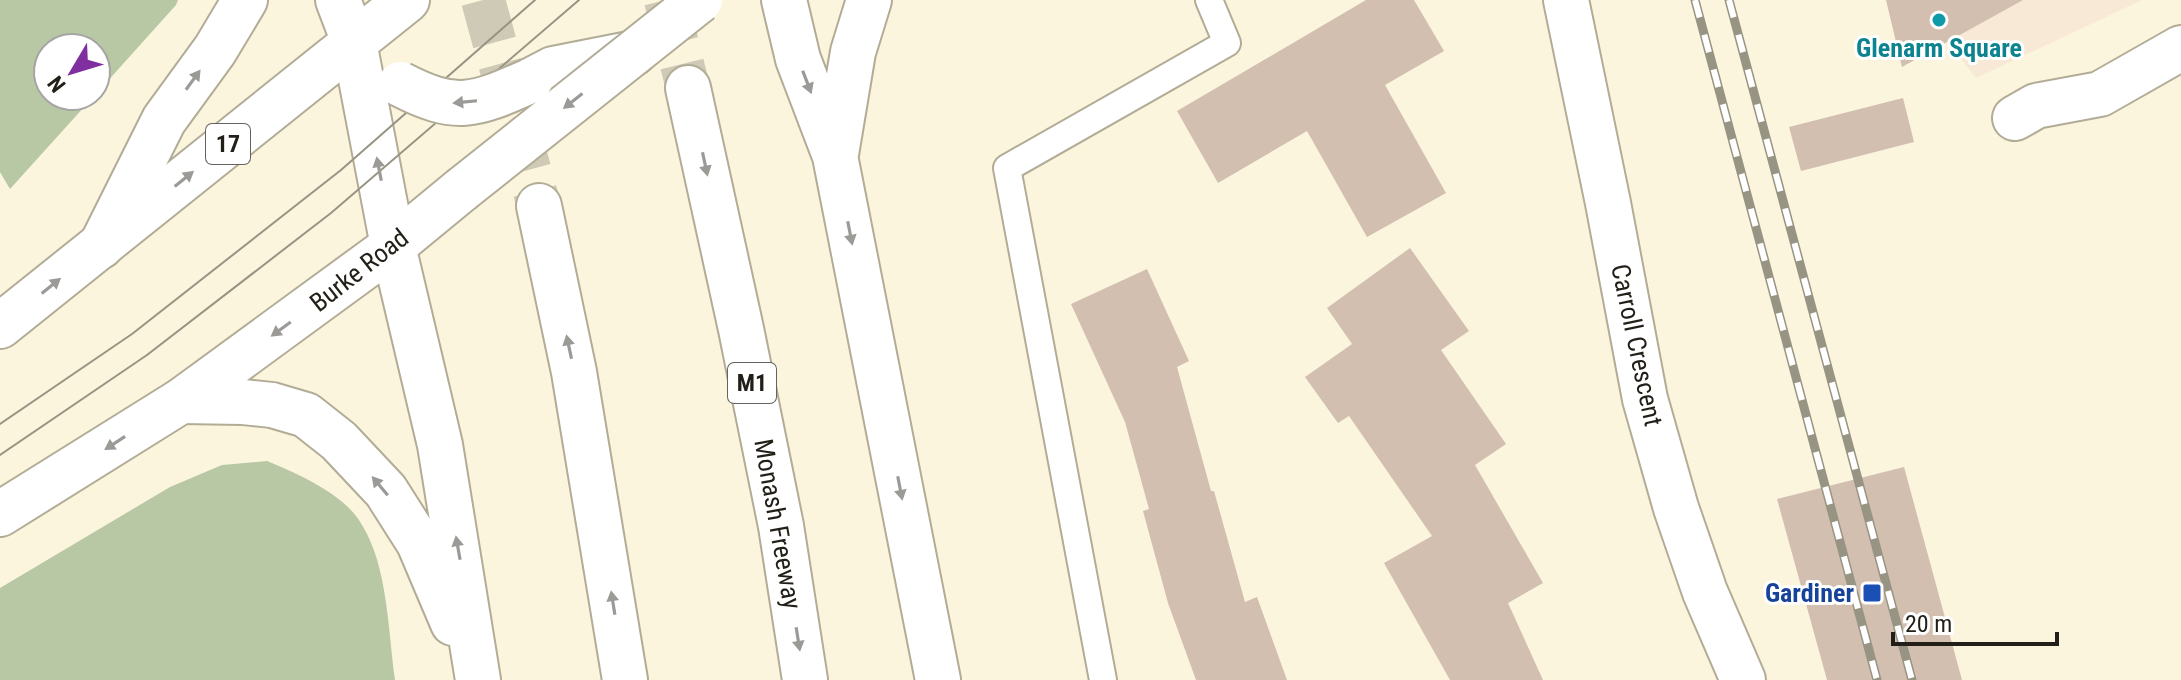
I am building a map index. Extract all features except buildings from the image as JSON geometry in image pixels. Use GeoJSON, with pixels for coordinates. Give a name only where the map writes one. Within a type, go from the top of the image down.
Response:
{"type":"FeatureCollection","features":[{"type":"Feature","properties":{"kind":"main road"},"geometry":{"type":"LineString","coordinates":[[101,246],[164,120],[215,50],[245,0]]}},
{"type":"Feature","properties":{"kind":"main road"},"geometry":{"type":"LineString","coordinates":[[338,0],[381,21]]}},
{"type":"Feature","properties":{"kind":"main road","name":"Burke Road"},"geometry":{"type":"LineString","coordinates":[[0,514],[181,401],[393,246],[700,0]]}},
{"type":"Feature","properties":{"kind":"main road"},"geometry":{"type":"LineString","coordinates":[[784,0],[798,59],[835,156],[938,680]]}},
{"type":"Feature","properties":{"kind":"main road"},"geometry":{"type":"LineString","coordinates":[[835,156],[853,52],[869,0]]}},
{"type":"Feature","properties":{"kind":"main road","name":"Carroll Crescent"},"geometry":{"type":"LineString","coordinates":[[1566,0],[1645,399],[1676,508],[1705,592],[1743,680]]}},
{"type":"Feature","properties":{"kind":"main road"},"geometry":{"type":"LineString","coordinates":[[381,21],[382,70],[400,84],[432,99],[459,104],[495,96],[553,69],[634,53]]}},
{"type":"Feature","properties":{"kind":"main road"},"geometry":{"type":"LineString","coordinates":[[381,21],[393,246],[440,445],[478,680]]}},
{"type":"Feature","properties":{"kind":"main road","name":"17"},"geometry":{"type":"LineString","coordinates":[[0,326],[381,21]]}},
{"type":"Feature","properties":{"kind":"main road"},"geometry":{"type":"LineString","coordinates":[[2015,118],[2036,106],[2100,94],[2181,48]]}},
{"type":"Feature","properties":{"kind":"main road","name":"Monash Freeway"},"geometry":{"type":"LineString","coordinates":[[688,88],[781,526],[805,680]]}},
{"type":"Feature","properties":{"kind":"main road"},"geometry":{"type":"LineString","coordinates":[[539,206],[574,372],[625,680]]}},
{"type":"Feature","properties":{"kind":"main road"},"geometry":{"type":"LineString","coordinates":[[181,401],[272,405],[306,415],[339,441],[386,491],[419,543],[478,680]]}},
{"type":"Feature","properties":{"kind":"lane"},"geometry":{"type":"LineString","coordinates":[[1103,680],[1007,168],[1227,43],[1209,0]]}},
{"type":"Feature","properties":{"kind":"shaded area"},"geometry":{"type":"Polygon","coordinates":[[[1915,0],[2142,0],[1976,78],[1915,0]]]}},
{"type":"Feature","properties":{"kind":"green space"},"geometry":{"type":"Polygon","coordinates":[[[0,0],[178,0],[112,76],[112,32],[32,32],[32,112],[80,112],[10,189],[0,172],[0,0]]]}},
{"type":"Feature","properties":{"kind":"green space"},"geometry":{"type":"Polygon","coordinates":[[[267,461],[333,495],[362,525],[371,542],[382,580],[395,680],[0,680],[0,588],[170,487],[222,465],[267,461]]]}},
{"type":"Feature","properties":{"kind":"tunnel"},"geometry":{"type":"LineString","coordinates":[[483,0],[539,206]]}},
{"type":"Feature","properties":{"kind":"tunnel"},"geometry":{"type":"LineString","coordinates":[[666,0],[688,88]]}},
{"type":"Feature","properties":{"kind":"tram line"},"geometry":{"type":"LineString","coordinates":[[0,424],[132,334],[341,170],[535,0]]}},
{"type":"Feature","properties":{"kind":"tram line"},"geometry":{"type":"LineString","coordinates":[[0,455],[147,355],[331,213],[579,0]]}},
{"type":"Feature","properties":{"kind":"railway"},"geometry":{"type":"LineString","coordinates":[[1695,0],[1877,680]]}},
{"type":"Feature","properties":{"kind":"railway"},"geometry":{"type":"LineString","coordinates":[[1729,0],[1912,680]]}},
{"type":"Feature","properties":{"kind":"place","name":"Glenarm Square"},"geometry":{"type":"Point","coordinates":[1939,20]}},
{"type":"Feature","properties":{"kind":"place","name":"Gardiner"},"geometry":{"type":"Point","coordinates":[1872,593]}}]}
